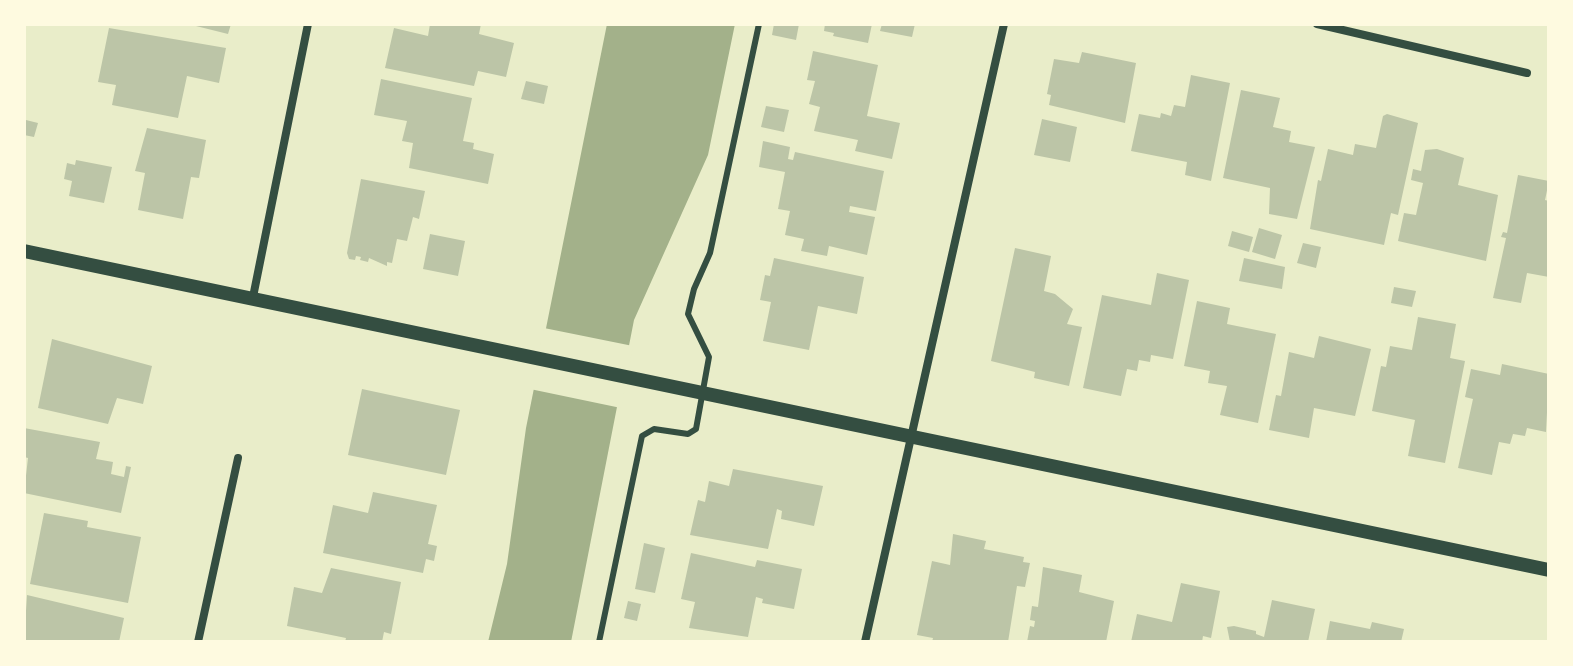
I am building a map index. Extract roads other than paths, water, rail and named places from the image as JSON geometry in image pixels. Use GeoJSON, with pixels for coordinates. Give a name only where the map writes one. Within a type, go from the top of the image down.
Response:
{"type":"FeatureCollection","features":[{"type":"Feature","properties":{"kind":"street"},"geometry":{"type":"LineString","coordinates":[[253,297],[308,24]]}},
{"type":"Feature","properties":{"kind":"street"},"geometry":{"type":"LineString","coordinates":[[865,642],[909,434],[1004,24]]}},
{"type":"Feature","properties":{"kind":"street"},"geometry":{"type":"LineString","coordinates":[[1317,24],[1527,73]]}},
{"type":"Feature","properties":{"kind":"street"},"geometry":{"type":"LineString","coordinates":[[24,251],[1549,570]]}},
{"type":"Feature","properties":{"kind":"street"},"geometry":{"type":"LineString","coordinates":[[198,642],[238,458]]}},
{"type":"Feature","properties":{"kind":"lane"},"geometry":{"type":"LineString","coordinates":[[599,642],[642,436],[654,429],[688,434],[696,429],[697,392],[709,357],[688,314],[694,289],[710,253],[759,24]]}}]}
